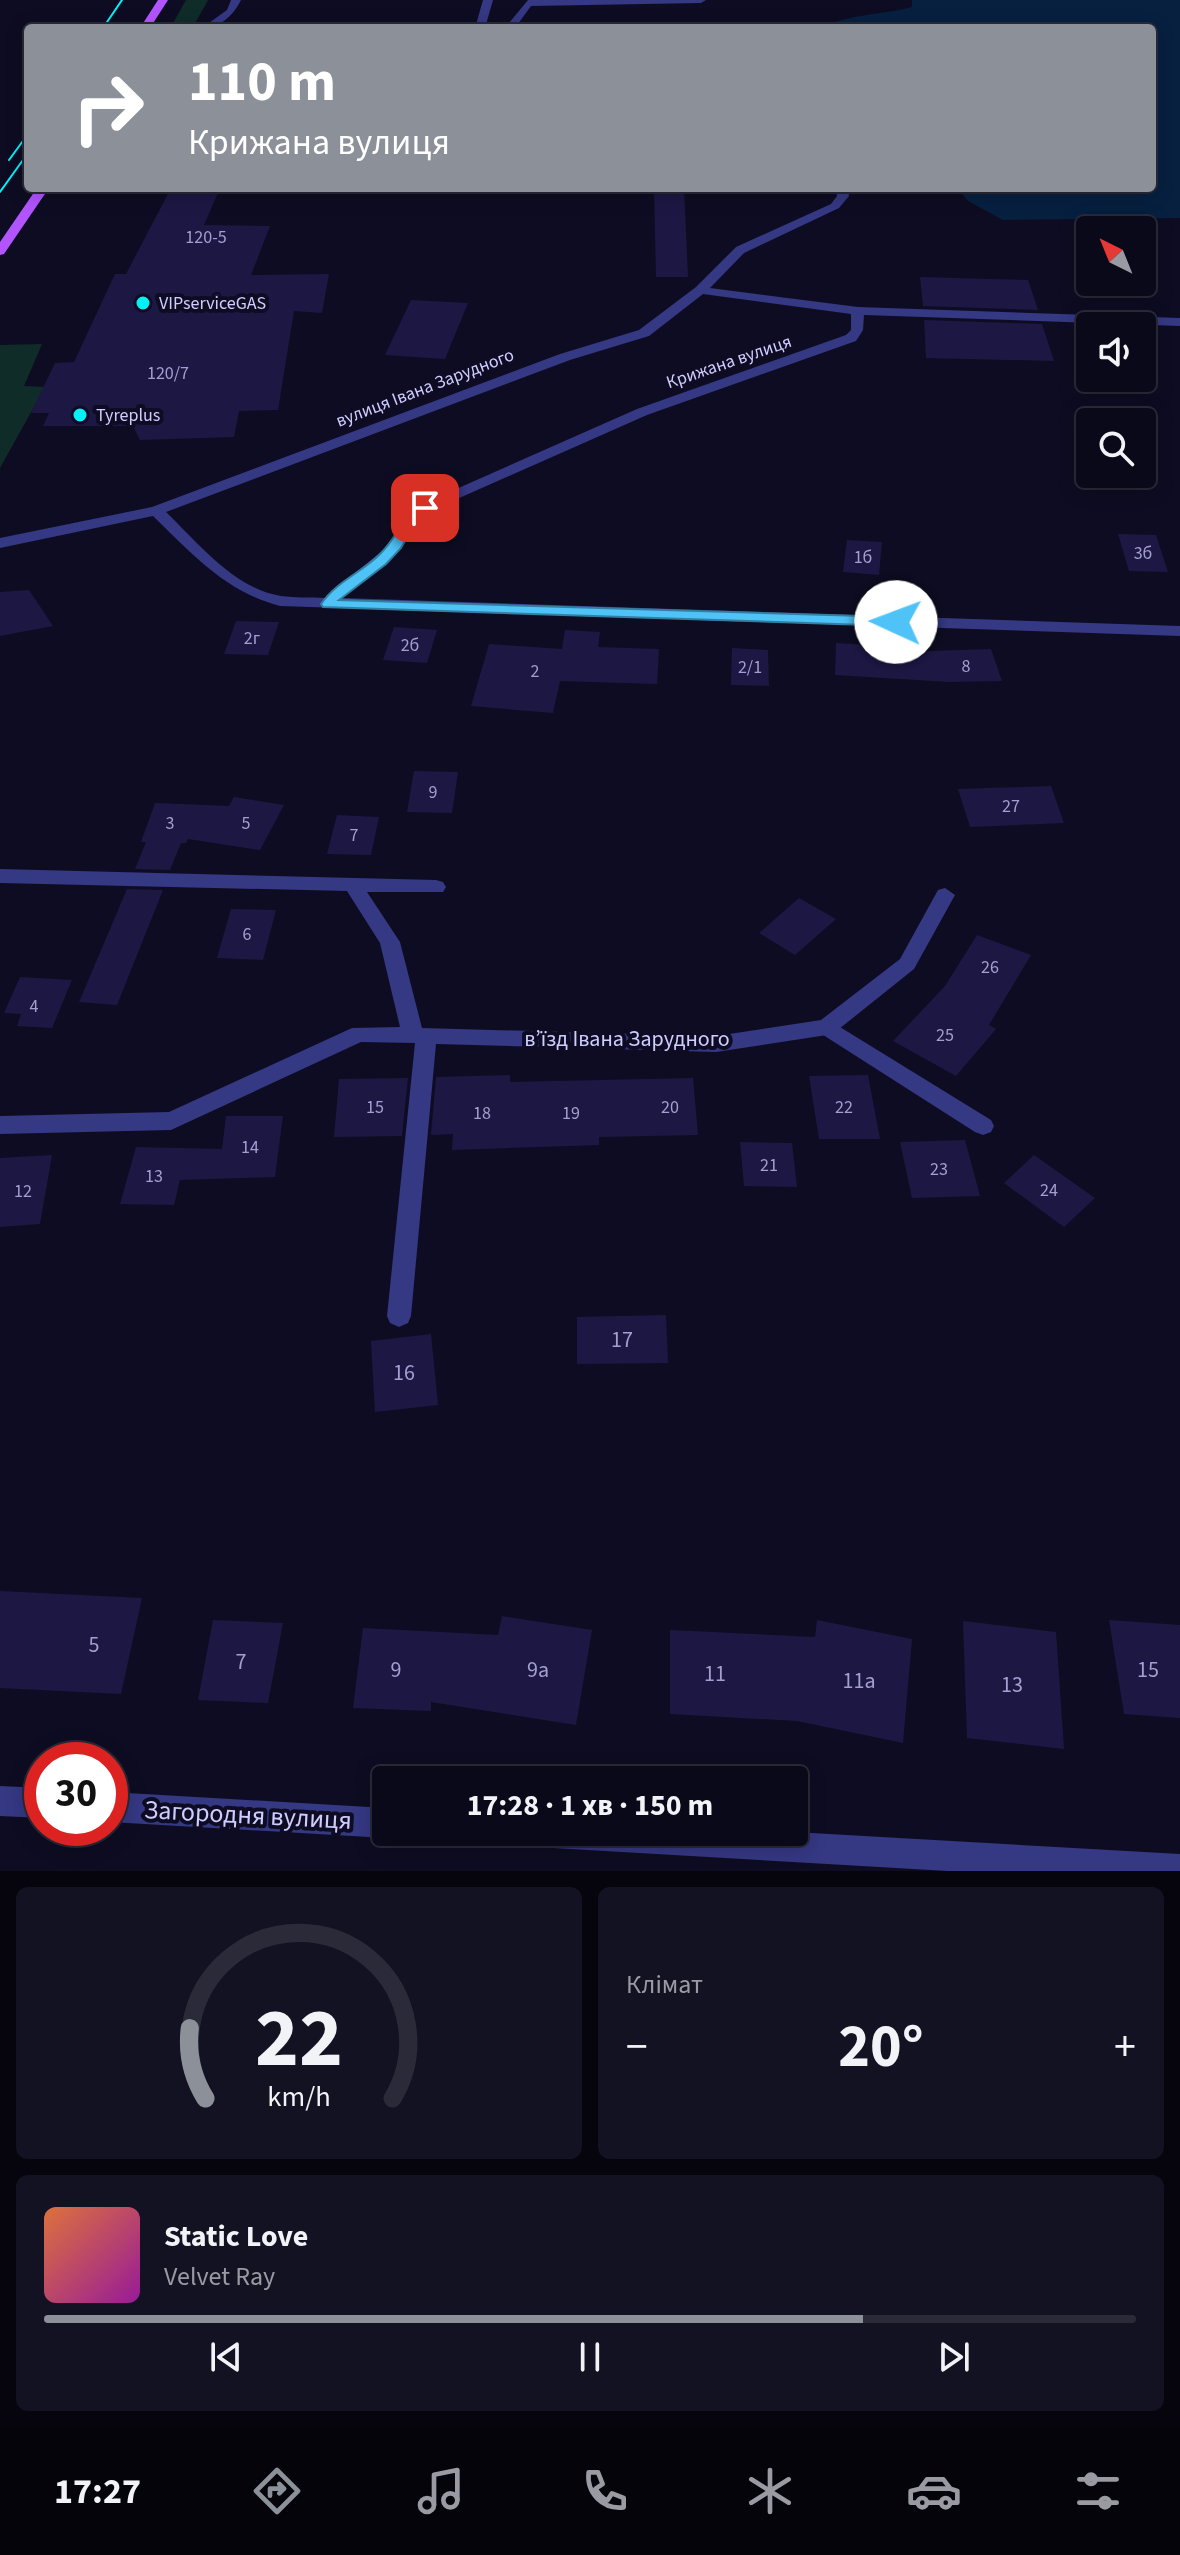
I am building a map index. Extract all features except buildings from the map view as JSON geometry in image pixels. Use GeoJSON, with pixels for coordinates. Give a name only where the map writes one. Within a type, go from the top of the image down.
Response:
{"type":"FeatureCollection","features":[{"type":"Feature","properties":{"kind":"main road"},"geometry":{"type":"LineString","coordinates":[[148,24],[163,0]]}},
{"type":"Feature","properties":{"kind":"main road"},"geometry":{"type":"LineString","coordinates":[[0,251],[40,192]]}},
{"type":"Feature","properties":{"kind":"street"},"geometry":{"type":"LineString","coordinates":[[213,24],[231,11],[236,0]]}},
{"type":"Feature","properties":{"kind":"street"},"geometry":{"type":"LineString","coordinates":[[481,24],[488,0]]}},
{"type":"Feature","properties":{"kind":"street"},"geometry":{"type":"LineString","coordinates":[[513,24],[528,3],[701,0]]}},
{"type":"Feature","properties":{"kind":"street","name":"вулиця Івана Зарудного"},"geometry":{"type":"LineString","coordinates":[[0,543],[156,511],[565,357],[644,333],[700,290],[740,250],[835,206],[842,192]]}},
{"type":"Feature","properties":{"kind":"street"},"geometry":{"type":"LineString","coordinates":[[700,290],[858,311],[1180,322]]}},
{"type":"Feature","properties":{"kind":"street","name":"Крижана вулиця"},"geometry":{"type":"LineString","coordinates":[[328,604],[338,590],[381,561],[396,545],[413,517],[425,508],[642,412],[851,338],[857,330],[858,311]]}},
{"type":"Feature","properties":{"kind":"street"},"geometry":{"type":"LineString","coordinates":[[156,511],[222,572],[250,592],[280,601],[1180,631]]}},
{"type":"Feature","properties":{"kind":"street"},"geometry":{"type":"LineString","coordinates":[[0,876],[436,887]]}},
{"type":"Feature","properties":{"kind":"street"},"geometry":{"type":"LineString","coordinates":[[351,883],[390,942],[419,1036],[399,1316]]}},
{"type":"Feature","properties":{"kind":"street","name":"в’їзд Івана Зарудного"},"geometry":{"type":"LineString","coordinates":[[0,1125],[171,1121],[359,1034],[716,1044],[827,1027],[907,964],[945,895]]}},
{"type":"Feature","properties":{"kind":"street"},"geometry":{"type":"LineString","coordinates":[[827,1027],[983,1126]]}},
{"type":"Feature","properties":{"kind":"street"},"geometry":{"type":"LineString","coordinates":[[0,1801],[24,1802]]}},
{"type":"Feature","properties":{"kind":"street","name":"Загородня вулиця"},"geometry":{"type":"LineString","coordinates":[[128,1808],[372,1822]]}},
{"type":"Feature","properties":{"kind":"street"},"geometry":{"type":"LineString","coordinates":[[780,1846],[1180,1869]]}},
{"type":"Feature","properties":{"kind":"green space"},"geometry":{"type":"Polygon","coordinates":[[[186,0],[208,0],[195,24],[173,24],[186,0]]]}},
{"type":"Feature","properties":{"kind":"green space"},"geometry":{"type":"Polygon","coordinates":[[[42,344],[24,386],[45,387],[0,468],[0,345],[42,344]]]}},
{"type":"Feature","properties":{"kind":"water"},"geometry":{"type":"Polygon","coordinates":[[[912,0],[1180,0],[1180,218],[1076,216],[1076,219],[1003,220],[968,201],[960,192],[1156,192],[1156,24],[829,24],[912,7],[912,0]]]}},
{"type":"Feature","properties":{"kind":"tram line"},"geometry":{"type":"LineString","coordinates":[[106,24],[122,0]]}},
{"type":"Feature","properties":{"kind":"tram line"},"geometry":{"type":"LineString","coordinates":[[9,160],[24,139]]}},
{"type":"Feature","properties":{"kind":"tram line"},"geometry":{"type":"LineString","coordinates":[[0,192],[24,159]]}},
{"type":"Feature","properties":{"kind":"place","name":"VIPserviceGAS"},"geometry":{"type":"Point","coordinates":[143,303]}},
{"type":"Feature","properties":{"kind":"place","name":"Tyreplus"},"geometry":{"type":"Point","coordinates":[80,415]}},
{"type":"Feature","properties":{"kind":"route"},"geometry":{"type":"LineString","coordinates":[[425,508],[413,517],[396,545],[381,561],[338,590],[328,604],[896,622]]}}]}
